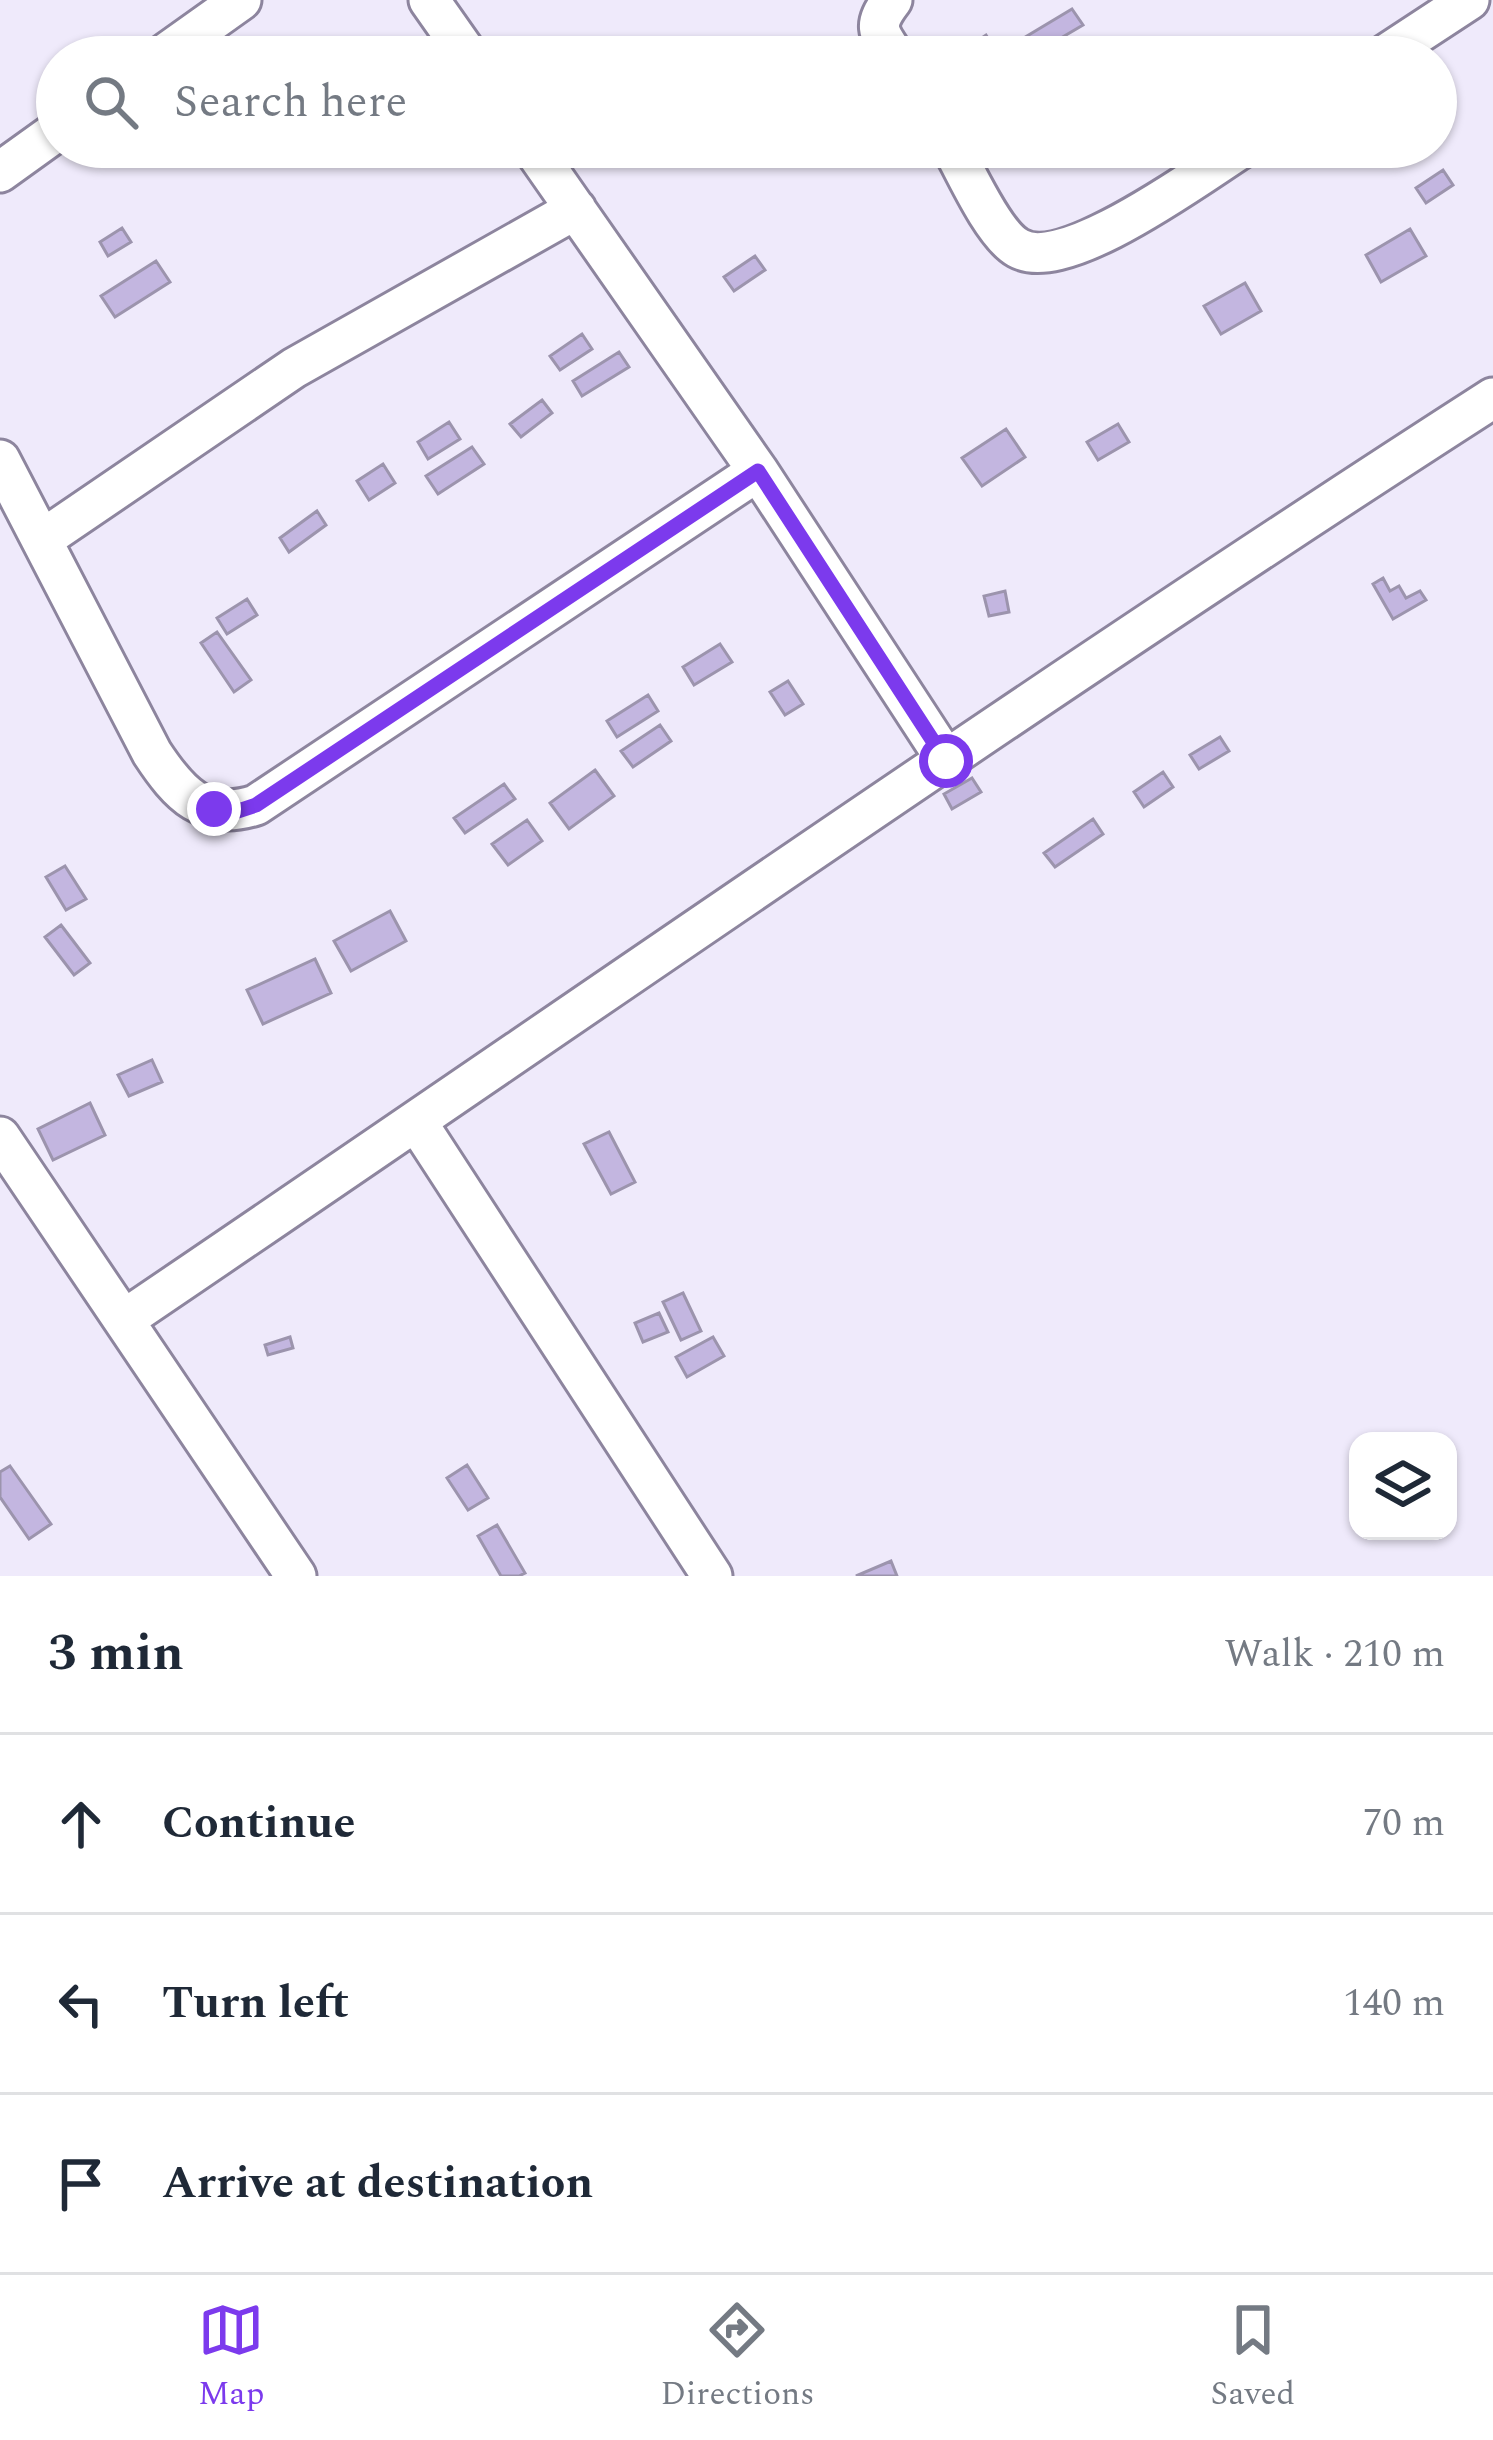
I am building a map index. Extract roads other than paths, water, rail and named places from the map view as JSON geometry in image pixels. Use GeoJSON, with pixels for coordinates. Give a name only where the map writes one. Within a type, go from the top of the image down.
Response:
{"type":"FeatureCollection","features":[{"type":"Feature","properties":{"kind":"street"},"geometry":{"type":"LineString","coordinates":[[191,36],[242,0]]}},
{"type":"Feature","properties":{"kind":"street"},"geometry":{"type":"LineString","coordinates":[[429,0],[454,36]]}},
{"type":"Feature","properties":{"kind":"street"},"geometry":{"type":"LineString","coordinates":[[880,36],[878,26],[892,0]]}},
{"type":"Feature","properties":{"kind":"street"},"geometry":{"type":"LineString","coordinates":[[1414,36],[1469,0]]}},
{"type":"Feature","properties":{"kind":"street"},"geometry":{"type":"LineString","coordinates":[[0,172],[36,146]]}},
{"type":"Feature","properties":{"kind":"street"},"geometry":{"type":"LineString","coordinates":[[547,168],[758,471],[946,761]]}},
{"type":"Feature","properties":{"kind":"street"},"geometry":{"type":"LineString","coordinates":[[964,168],[1002,235],[1017,248],[1050,254],[1136,216],[1210,168]]}},
{"type":"Feature","properties":{"kind":"street"},"geometry":{"type":"LineString","coordinates":[[43,539],[294,368],[576,209]]}},
{"type":"Feature","properties":{"kind":"street"},"geometry":{"type":"LineString","coordinates":[[125,1319],[946,761],[1493,398]]}},
{"type":"Feature","properties":{"kind":"street"},"geometry":{"type":"LineString","coordinates":[[0,460],[152,753],[172,782],[195,801],[232,813],[256,805],[758,471]]}},
{"type":"Feature","properties":{"kind":"street"},"geometry":{"type":"LineString","coordinates":[[416,1121],[712,1576]]}},
{"type":"Feature","properties":{"kind":"street"},"geometry":{"type":"LineString","coordinates":[[0,1137],[296,1576]]}}]}
